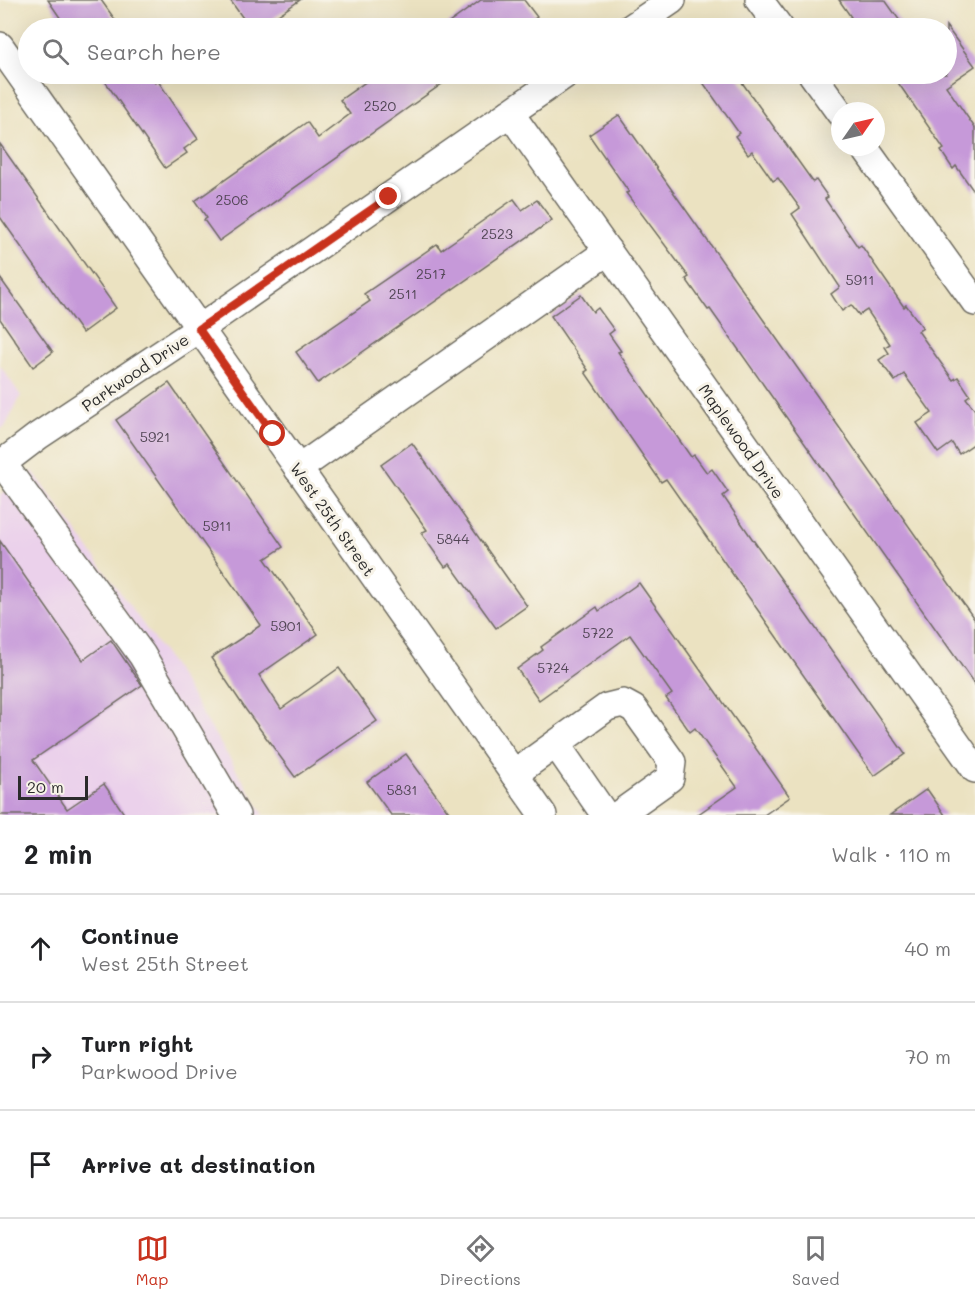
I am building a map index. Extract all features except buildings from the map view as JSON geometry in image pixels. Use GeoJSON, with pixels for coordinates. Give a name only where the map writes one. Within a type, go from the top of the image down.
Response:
{"type":"FeatureCollection","features":[{"type":"Feature","properties":{"kind":"street"},"geometry":{"type":"LineString","coordinates":[[646,18],[672,0]]}},
{"type":"Feature","properties":{"kind":"street"},"geometry":{"type":"LineString","coordinates":[[759,0],[772,18]]}},
{"type":"Feature","properties":{"kind":"street","name":"West 25th Street"},"geometry":{"type":"LineString","coordinates":[[0,46],[18,72]]}},
{"type":"Feature","properties":{"kind":"street","name":"West 25th Street"},"geometry":{"type":"LineString","coordinates":[[27,84],[543,815]]}},
{"type":"Feature","properties":{"kind":"street","name":"Parkwood Drive"},"geometry":{"type":"LineString","coordinates":[[1,464],[38,436],[199,329],[551,84]]}},
{"type":"Feature","properties":{"kind":"street"},"geometry":{"type":"LineString","coordinates":[[819,84],[832,102]]}},
{"type":"Feature","properties":{"kind":"street","name":"Maplewood Drive"},"geometry":{"type":"LineString","coordinates":[[510,112],[975,769]]}},
{"type":"Feature","properties":{"kind":"street"},"geometry":{"type":"LineString","coordinates":[[870,156],[975,302]]}},
{"type":"Feature","properties":{"kind":"street"},"geometry":{"type":"LineString","coordinates":[[298,469],[608,251]]}},
{"type":"Feature","properties":{"kind":"street"},"geometry":{"type":"LineString","coordinates":[[1,464],[142,655],[236,815]]}},
{"type":"Feature","properties":{"kind":"street"},"geometry":{"type":"LineString","coordinates":[[514,774],[607,707],[623,703],[634,709],[672,762],[670,778],[618,815]]}},
{"type":"Feature","properties":{"kind":"street"},"geometry":{"type":"LineString","coordinates":[[556,744],[605,815]]}},
{"type":"Feature","properties":{"kind":"shaded area"},"geometry":{"type":"Polygon","coordinates":[[[0,365],[21,396],[6,425],[0,430],[0,365]]]}},
{"type":"Feature","properties":{"kind":"shaded area"},"geometry":{"type":"Polygon","coordinates":[[[33,471],[173,666],[264,815],[0,815],[0,495],[33,471]]]}},
{"type":"Feature","properties":{"kind":"route"},"geometry":{"type":"LineString","coordinates":[[273,434],[199,329],[389,197]]}}]}
